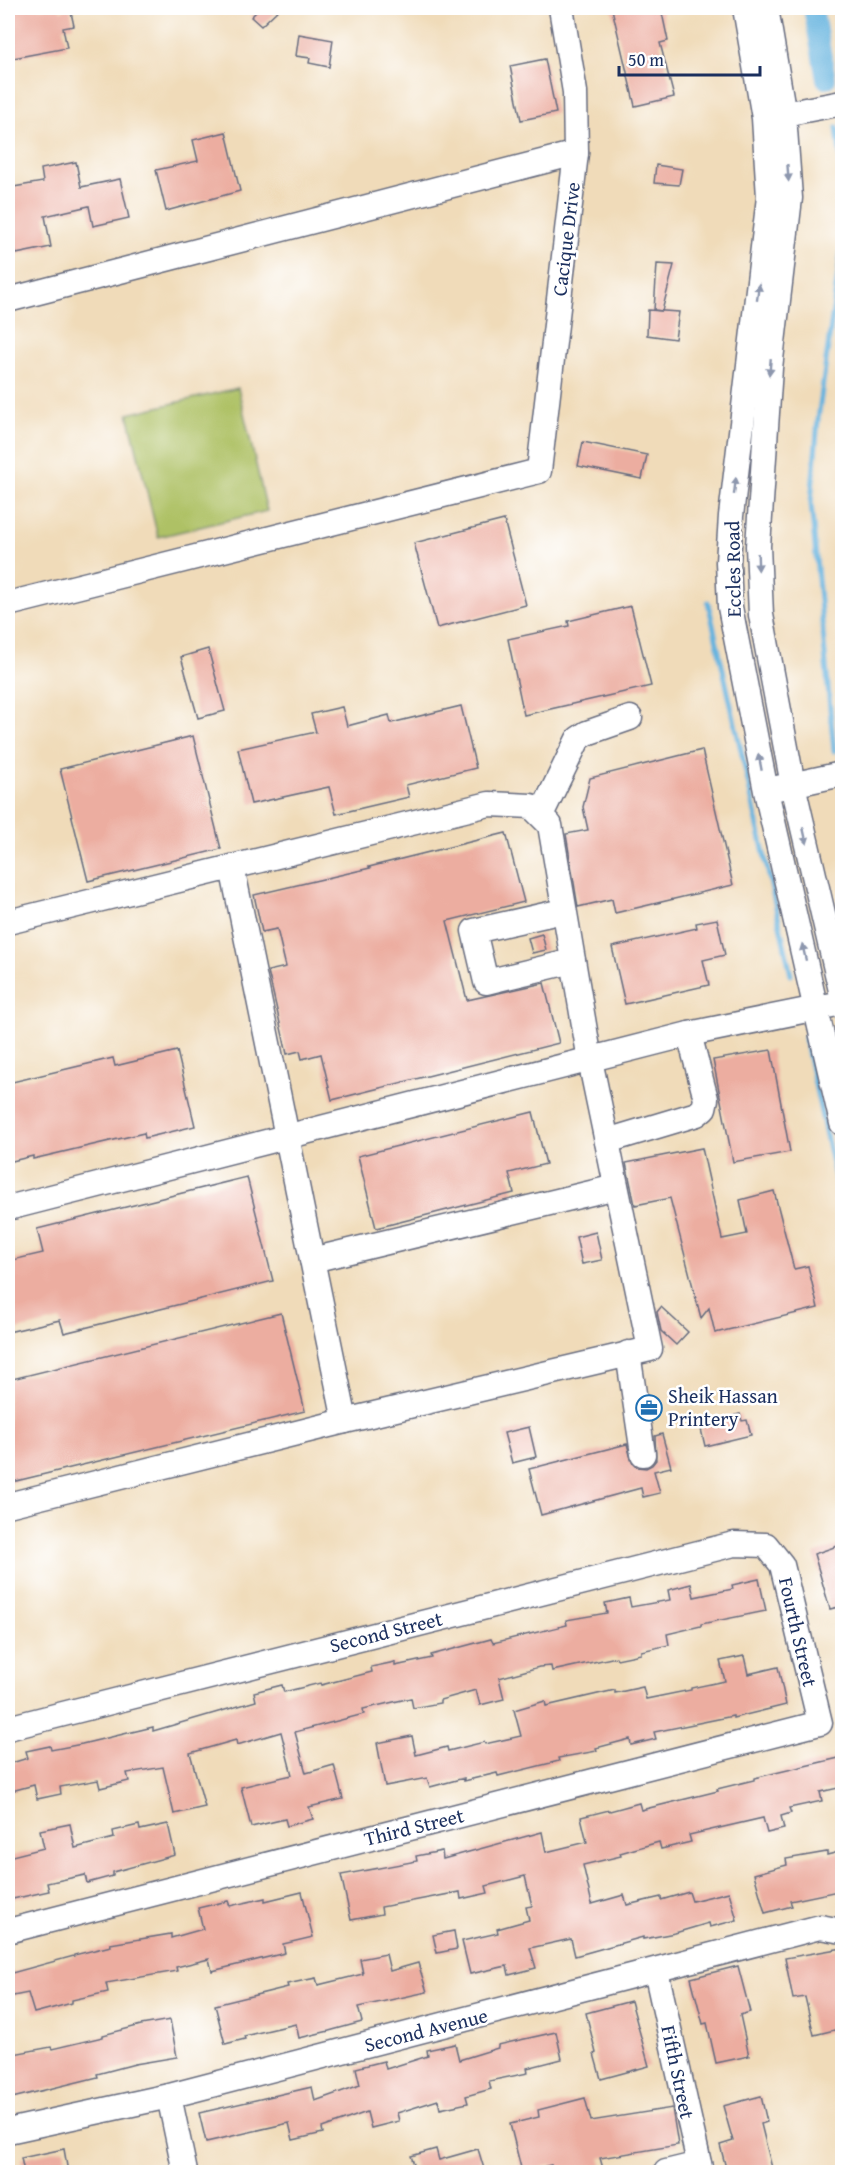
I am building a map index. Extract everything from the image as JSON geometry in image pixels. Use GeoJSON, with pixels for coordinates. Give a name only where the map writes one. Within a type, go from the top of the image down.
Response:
{"type":"FeatureCollection","features":[{"type":"Feature","properties":{"kind":"street","name":"Cacique Drive"},"geometry":{"type":"LineString","coordinates":[[8,604],[539,471],[576,153],[575,92],[561,8]]}},
{"type":"Feature","properties":{"kind":"street","name":"Eccles Road"},"geometry":{"type":"LineString","coordinates":[[745,8],[774,116],[790,198],[770,368],[758,546],[761,615],[793,785],[843,996]]}},
{"type":"Feature","properties":{"kind":"street","name":"Eccles Road"},"geometry":{"type":"LineString","coordinates":[[766,8],[774,116],[769,197],[731,516],[728,562],[730,607],[766,790],[843,1123]]}},
{"type":"Feature","properties":{"kind":"street"},"geometry":{"type":"LineString","coordinates":[[774,116],[843,103]]}},
{"type":"Feature","properties":{"kind":"street"},"geometry":{"type":"LineString","coordinates":[[8,300],[576,153]]}},
{"type":"Feature","properties":{"kind":"street"},"geometry":{"type":"LineString","coordinates":[[541,815],[578,739],[587,733],[630,718]]}},
{"type":"Feature","properties":{"kind":"street"},"geometry":{"type":"LineString","coordinates":[[766,790],[843,774]]}},
{"type":"Feature","properties":{"kind":"street"},"geometry":{"type":"LineString","coordinates":[[8,922],[489,804],[531,806],[550,825],[590,1060],[650,1349],[345,1421],[8,1505]]}},
{"type":"Feature","properties":{"kind":"street"},"geometry":{"type":"LineString","coordinates":[[232,867],[345,1421]]}},
{"type":"Feature","properties":{"kind":"street"},"geometry":{"type":"LineString","coordinates":[[563,911],[474,932],[486,982],[573,961]]}},
{"type":"Feature","properties":{"kind":"street"},"geometry":{"type":"LineString","coordinates":[[8,1208],[690,1034],[843,1003]]}},
{"type":"Feature","properties":{"kind":"street"},"geometry":{"type":"LineString","coordinates":[[607,1141],[697,1114],[704,1108],[706,1099],[690,1034]]}},
{"type":"Feature","properties":{"kind":"street"},"geometry":{"type":"LineString","coordinates":[[312,1260],[616,1187]]}},
{"type":"Feature","properties":{"kind":"street"},"geometry":{"type":"LineString","coordinates":[[628,1353],[644,1454]]}},
{"type":"Feature","properties":{"kind":"street","name":"Second Street"},"geometry":{"type":"LineString","coordinates":[[8,1728],[734,1544],[766,1545]]}},
{"type":"Feature","properties":{"kind":"street","name":"Fourth Street"},"geometry":{"type":"LineString","coordinates":[[766,1545],[782,1564],[820,1723]]}},
{"type":"Feature","properties":{"kind":"street","name":"Third Street"},"geometry":{"type":"LineString","coordinates":[[8,1930],[820,1723]]}},
{"type":"Feature","properties":{"kind":"street","name":"Second Avenue"},"geometry":{"type":"LineString","coordinates":[[8,2131],[169,2096],[820,1927],[843,1931]]}},
{"type":"Feature","properties":{"kind":"street","name":"Fifth Street"},"geometry":{"type":"LineString","coordinates":[[656,1971],[700,2168]]}},
{"type":"Feature","properties":{"kind":"street"},"geometry":{"type":"LineString","coordinates":[[169,2096],[185,2172]]}},
{"type":"Feature","properties":{"kind":"street"},"geometry":{"type":"LineString","coordinates":[[666,2172],[700,2168]]}},
{"type":"Feature","properties":{"kind":"green space"},"geometry":{"type":"Polygon","coordinates":[[[238,388],[267,511],[158,537],[128,414],[238,388]]]}},
{"type":"Feature","properties":{"kind":"building"},"geometry":{"type":"Polygon","coordinates":[[[8,8],[60,8],[60,11],[70,8],[74,26],[63,28],[67,48],[8,59],[8,8]]]}},
{"type":"Feature","properties":{"kind":"building"},"geometry":{"type":"Polygon","coordinates":[[[260,8],[280,8],[261,26],[251,17],[260,8]]]}},
{"type":"Feature","properties":{"kind":"building"},"geometry":{"type":"Polygon","coordinates":[[[661,8],[668,41],[660,43],[674,97],[635,106],[612,9],[661,8]]]}},
{"type":"Feature","properties":{"kind":"building"},"geometry":{"type":"Polygon","coordinates":[[[299,34],[333,40],[329,67],[309,63],[310,58],[296,56],[299,34]]]}},
{"type":"Feature","properties":{"kind":"building"},"geometry":{"type":"Polygon","coordinates":[[[545,59],[556,113],[521,120],[510,66],[545,59]]]}},
{"type":"Feature","properties":{"kind":"building"},"geometry":{"type":"Polygon","coordinates":[[[226,132],[240,191],[166,211],[156,170],[198,161],[193,140],[226,132]]]}},
{"type":"Feature","properties":{"kind":"building"},"geometry":{"type":"Polygon","coordinates":[[[76,162],[81,187],[120,179],[129,218],[93,226],[89,206],[45,216],[51,247],[16,254],[8,207],[8,188],[43,182],[41,169],[76,162]]]}},
{"type":"Feature","properties":{"kind":"building"},"geometry":{"type":"Polygon","coordinates":[[[656,165],[682,169],[679,185],[654,183],[656,165]]]}},
{"type":"Feature","properties":{"kind":"building"},"geometry":{"type":"Polygon","coordinates":[[[657,264],[674,265],[662,311],[654,310],[657,264]]]}},
{"type":"Feature","properties":{"kind":"building"},"geometry":{"type":"Polygon","coordinates":[[[648,310],[679,312],[675,339],[647,335],[648,310]]]}},
{"type":"Feature","properties":{"kind":"building"},"geometry":{"type":"Polygon","coordinates":[[[583,442],[647,455],[642,479],[578,466],[583,442]]]}},
{"type":"Feature","properties":{"kind":"building"},"geometry":{"type":"Polygon","coordinates":[[[504,520],[526,605],[437,628],[414,543],[504,520]]]}},
{"type":"Feature","properties":{"kind":"building"},"geometry":{"type":"Polygon","coordinates":[[[631,606],[651,686],[524,715],[508,639],[569,626],[568,621],[631,606]]]}},
{"type":"Feature","properties":{"kind":"building"},"geometry":{"type":"Polygon","coordinates":[[[208,649],[225,711],[198,718],[181,657],[208,649]]]}},
{"type":"Feature","properties":{"kind":"building"},"geometry":{"type":"Polygon","coordinates":[[[461,706],[476,768],[406,785],[409,797],[336,814],[329,787],[251,804],[238,749],[316,732],[311,714],[342,707],[347,726],[389,715],[391,723],[461,706]]]}},
{"type":"Feature","properties":{"kind":"building"},"geometry":{"type":"Polygon","coordinates":[[[193,736],[221,849],[88,881],[60,769],[193,736]]]}},
{"type":"Feature","properties":{"kind":"building"},"geometry":{"type":"Polygon","coordinates":[[[702,750],[733,885],[615,913],[612,899],[578,907],[566,834],[588,830],[583,807],[590,778],[702,750]]]}},
{"type":"Feature","properties":{"kind":"building"},"geometry":{"type":"Polygon","coordinates":[[[506,833],[524,902],[447,921],[467,1000],[544,983],[559,1043],[332,1100],[321,1054],[302,1059],[300,1051],[287,1054],[268,971],[286,967],[277,929],[262,932],[254,895],[506,833]]]}},
{"type":"Feature","properties":{"kind":"building"},"geometry":{"type":"Polygon","coordinates":[[[717,919],[725,955],[703,960],[709,985],[625,1004],[612,947],[697,928],[696,923],[717,919]]]}},
{"type":"Feature","properties":{"kind":"building"},"geometry":{"type":"Polygon","coordinates":[[[542,934],[546,950],[532,953],[528,938],[542,934]]]}},
{"type":"Feature","properties":{"kind":"building"},"geometry":{"type":"Polygon","coordinates":[[[771,1050],[790,1152],[733,1162],[713,1060],[771,1050]]]}},
{"type":"Feature","properties":{"kind":"building"},"geometry":{"type":"Polygon","coordinates":[[[177,1051],[195,1126],[145,1138],[144,1133],[33,1159],[33,1156],[8,1162],[8,1083],[113,1058],[115,1066],[177,1051]]]}},
{"type":"Feature","properties":{"kind":"building"},"geometry":{"type":"Polygon","coordinates":[[[533,1112],[546,1164],[509,1173],[514,1193],[376,1228],[358,1156],[533,1112]]]}},
{"type":"Feature","properties":{"kind":"building"},"geometry":{"type":"Polygon","coordinates":[[[702,1148],[722,1239],[747,1234],[740,1200],[774,1191],[794,1269],[808,1266],[818,1308],[715,1333],[709,1308],[701,1318],[670,1198],[635,1205],[626,1163],[702,1148]]]}},
{"type":"Feature","properties":{"kind":"building"},"geometry":{"type":"Polygon","coordinates":[[[247,1177],[273,1281],[64,1333],[60,1320],[8,1332],[8,1261],[43,1253],[37,1229],[247,1177]]]}},
{"type":"Feature","properties":{"kind":"building"},"geometry":{"type":"Polygon","coordinates":[[[596,1232],[602,1260],[582,1264],[576,1237],[596,1232]]]}},
{"type":"Feature","properties":{"kind":"building"},"geometry":{"type":"Polygon","coordinates":[[[661,1307],[688,1332],[676,1345],[661,1331],[657,1312],[661,1307]]]}},
{"type":"Feature","properties":{"kind":"building"},"geometry":{"type":"Polygon","coordinates":[[[281,1313],[305,1411],[8,1483],[8,1380],[281,1313]]]}},
{"type":"Feature","properties":{"kind":"building"},"geometry":{"type":"Polygon","coordinates":[[[740,1414],[742,1421],[747,1420],[751,1435],[705,1446],[700,1425],[740,1414]]]}},
{"type":"Feature","properties":{"kind":"building"},"geometry":{"type":"Polygon","coordinates":[[[529,1427],[536,1457],[512,1463],[504,1433],[529,1427]]]}},
{"type":"Feature","properties":{"kind":"building"},"geometry":{"type":"Polygon","coordinates":[[[662,1434],[671,1467],[654,1471],[660,1493],[643,1497],[641,1488],[541,1515],[529,1469],[627,1444],[632,1462],[637,1467],[646,1468],[656,1460],[655,1436],[662,1434]]]}},
{"type":"Feature","properties":{"kind":"building"},"geometry":{"type":"Polygon","coordinates":[[[843,1544],[843,1606],[830,1609],[814,1554],[843,1544]]]}},
{"type":"Feature","properties":{"kind":"building"},"geometry":{"type":"Polygon","coordinates":[[[759,1579],[766,1611],[701,1624],[701,1626],[667,1634],[669,1645],[617,1659],[616,1657],[552,1671],[551,1666],[539,1667],[499,1678],[504,1699],[480,1705],[476,1690],[440,1700],[440,1703],[413,1708],[411,1698],[363,1709],[364,1714],[295,1732],[306,1773],[334,1765],[343,1799],[309,1807],[313,1819],[287,1826],[285,1819],[251,1827],[241,1787],[292,1775],[281,1732],[237,1745],[236,1740],[190,1753],[205,1807],[174,1814],[163,1767],[127,1773],[129,1781],[100,1788],[98,1780],[60,1787],[61,1794],[37,1799],[34,1785],[8,1792],[8,1764],[28,1758],[26,1751],[50,1746],[51,1750],[153,1727],[153,1731],[256,1701],[254,1692],[282,1685],[284,1692],[320,1683],[321,1685],[372,1672],[371,1667],[395,1662],[395,1666],[432,1658],[431,1655],[491,1639],[493,1643],[567,1625],[566,1620],[607,1613],[605,1603],[629,1598],[631,1607],[670,1600],[668,1590],[691,1584],[694,1597],[733,1589],[732,1585],[759,1579]]]}},
{"type":"Feature","properties":{"kind":"building"},"geometry":{"type":"Polygon","coordinates":[[[744,1656],[748,1674],[778,1667],[786,1705],[733,1718],[733,1716],[654,1732],[656,1739],[631,1745],[630,1739],[596,1748],[597,1751],[558,1758],[559,1761],[498,1776],[497,1773],[464,1781],[464,1778],[430,1787],[427,1778],[385,1786],[377,1743],[412,1736],[416,1755],[447,1747],[448,1751],[521,1736],[514,1710],[545,1701],[546,1706],[615,1690],[615,1693],[643,1687],[646,1699],[691,1690],[691,1688],[725,1681],[720,1661],[744,1656]]]}},
{"type":"Feature","properties":{"kind":"building"},"geometry":{"type":"Polygon","coordinates":[[[843,1757],[843,1787],[820,1792],[822,1801],[789,1808],[791,1813],[781,1816],[784,1829],[767,1833],[763,1818],[689,1835],[691,1842],[661,1849],[659,1842],[620,1853],[621,1856],[583,1865],[592,1904],[624,1895],[627,1905],[661,1897],[661,1900],[689,1892],[692,1901],[729,1892],[737,1920],[710,1927],[709,1923],[675,1933],[643,1939],[643,1937],[575,1956],[571,1939],[530,1948],[536,1968],[509,1975],[507,1966],[470,1974],[462,1941],[498,1933],[497,1929],[529,1920],[526,1907],[532,1906],[525,1876],[486,1886],[488,1893],[461,1899],[460,1892],[381,1907],[382,1914],[351,1920],[341,1875],[417,1861],[416,1856],[442,1851],[443,1859],[542,1832],[546,1852],[587,1842],[581,1817],[639,1803],[641,1810],[718,1791],[717,1789],[754,1780],[754,1778],[843,1757]]]}},
{"type":"Feature","properties":{"kind":"building"},"geometry":{"type":"Polygon","coordinates":[[[70,1824],[75,1848],[114,1838],[113,1831],[139,1825],[140,1830],[168,1824],[175,1855],[113,1872],[113,1876],[87,1883],[85,1875],[47,1883],[49,1891],[8,1900],[8,1857],[44,1848],[40,1830],[70,1824]]]}},
{"type":"Feature","properties":{"kind":"building"},"geometry":{"type":"Polygon","coordinates":[[[843,1851],[843,1890],[790,1901],[792,1906],[765,1913],[754,1874],[787,1865],[786,1859],[843,1851]]]}},
{"type":"Feature","properties":{"kind":"building"},"geometry":{"type":"Polygon","coordinates":[[[302,1892],[313,1937],[283,1944],[285,1953],[212,1971],[209,1959],[176,1967],[177,1971],[106,1983],[108,1992],[72,2000],[72,2003],[34,2013],[28,1993],[8,1997],[8,1974],[111,1946],[110,1944],[171,1934],[171,1938],[203,1929],[198,1908],[228,1901],[230,1906],[265,1898],[265,1901],[302,1892]]]}},
{"type":"Feature","properties":{"kind":"building"},"geometry":{"type":"Polygon","coordinates":[[[454,1931],[457,1949],[437,1953],[433,1935],[454,1931]]]}},
{"type":"Feature","properties":{"kind":"building"},"geometry":{"type":"Polygon","coordinates":[[[843,1948],[843,1990],[837,1991],[843,2014],[843,2028],[814,2035],[805,1997],[793,1999],[785,1958],[843,1948]]]}},
{"type":"Feature","properties":{"kind":"building"},"geometry":{"type":"Polygon","coordinates":[[[386,1954],[390,1971],[418,1963],[427,1992],[358,2007],[362,2022],[329,2031],[299,2038],[296,2024],[244,2036],[245,2039],[225,2044],[215,2005],[288,1987],[287,1984],[316,1978],[318,1985],[363,1974],[360,1959],[386,1954]]]}},
{"type":"Feature","properties":{"kind":"building"},"geometry":{"type":"Polygon","coordinates":[[[738,1966],[750,2012],[740,2015],[749,2056],[716,2063],[707,2023],[703,2024],[691,1978],[738,1966]]]}},
{"type":"Feature","properties":{"kind":"building"},"geometry":{"type":"Polygon","coordinates":[[[631,2001],[649,2066],[601,2079],[586,2013],[631,2001]]]}},
{"type":"Feature","properties":{"kind":"building"},"geometry":{"type":"Polygon","coordinates":[[[170,2020],[177,2057],[135,2064],[97,2074],[98,2077],[8,2099],[8,2055],[51,2047],[52,2049],[141,2025],[170,2020]]]}},
{"type":"Feature","properties":{"kind":"building"},"geometry":{"type":"Polygon","coordinates":[[[556,2032],[562,2059],[527,2068],[528,2073],[489,2081],[491,2089],[466,2096],[468,2103],[440,2109],[438,2100],[397,2113],[399,2121],[371,2128],[367,2112],[322,2128],[323,2133],[293,2140],[289,2123],[206,2142],[199,2113],[312,2087],[315,2101],[360,2085],[356,2068],[384,2061],[386,2069],[428,2056],[427,2050],[455,2044],[459,2060],[498,2048],[498,2045],[556,2032]]]}},
{"type":"Feature","properties":{"kind":"building"},"geometry":{"type":"Polygon","coordinates":[[[761,2096],[767,2122],[761,2124],[773,2172],[727,2172],[720,2145],[733,2141],[723,2106],[761,2096]]]}},
{"type":"Feature","properties":{"kind":"building"},"geometry":{"type":"Polygon","coordinates":[[[585,2098],[591,2121],[672,2108],[678,2145],[600,2158],[604,2172],[553,2172],[551,2165],[522,2172],[510,2124],[539,2117],[538,2110],[585,2098]]]}},
{"type":"Feature","properties":{"kind":"building"},"geometry":{"type":"Polygon","coordinates":[[[64,2149],[68,2172],[24,2172],[21,2158],[64,2149]]]}},
{"type":"Feature","properties":{"kind":"building"},"geometry":{"type":"Polygon","coordinates":[[[436,2149],[439,2160],[478,2149],[485,2172],[412,2172],[411,2168],[415,2167],[411,2156],[436,2149]]]}},
{"type":"Feature","properties":{"kind":"waterway"},"geometry":{"type":"LineString","coordinates":[[813,8],[826,79]]}},
{"type":"Feature","properties":{"kind":"waterway"},"geometry":{"type":"LineString","coordinates":[[837,127],[842,170]]}},
{"type":"Feature","properties":{"kind":"waterway"},"geometry":{"type":"LineString","coordinates":[[834,751],[811,503],[818,419],[842,245]]}},
{"type":"Feature","properties":{"kind":"waterway"},"geometry":{"type":"LineString","coordinates":[[708,602],[791,975]]}},
{"type":"Feature","properties":{"kind":"waterway"},"geometry":{"type":"LineString","coordinates":[[805,1038],[842,1209]]}},
{"type":"Feature","properties":{"kind":"place","name":"Sheik Hassan Printery"},"geometry":{"type":"Point","coordinates":[649,1408]}}]}
